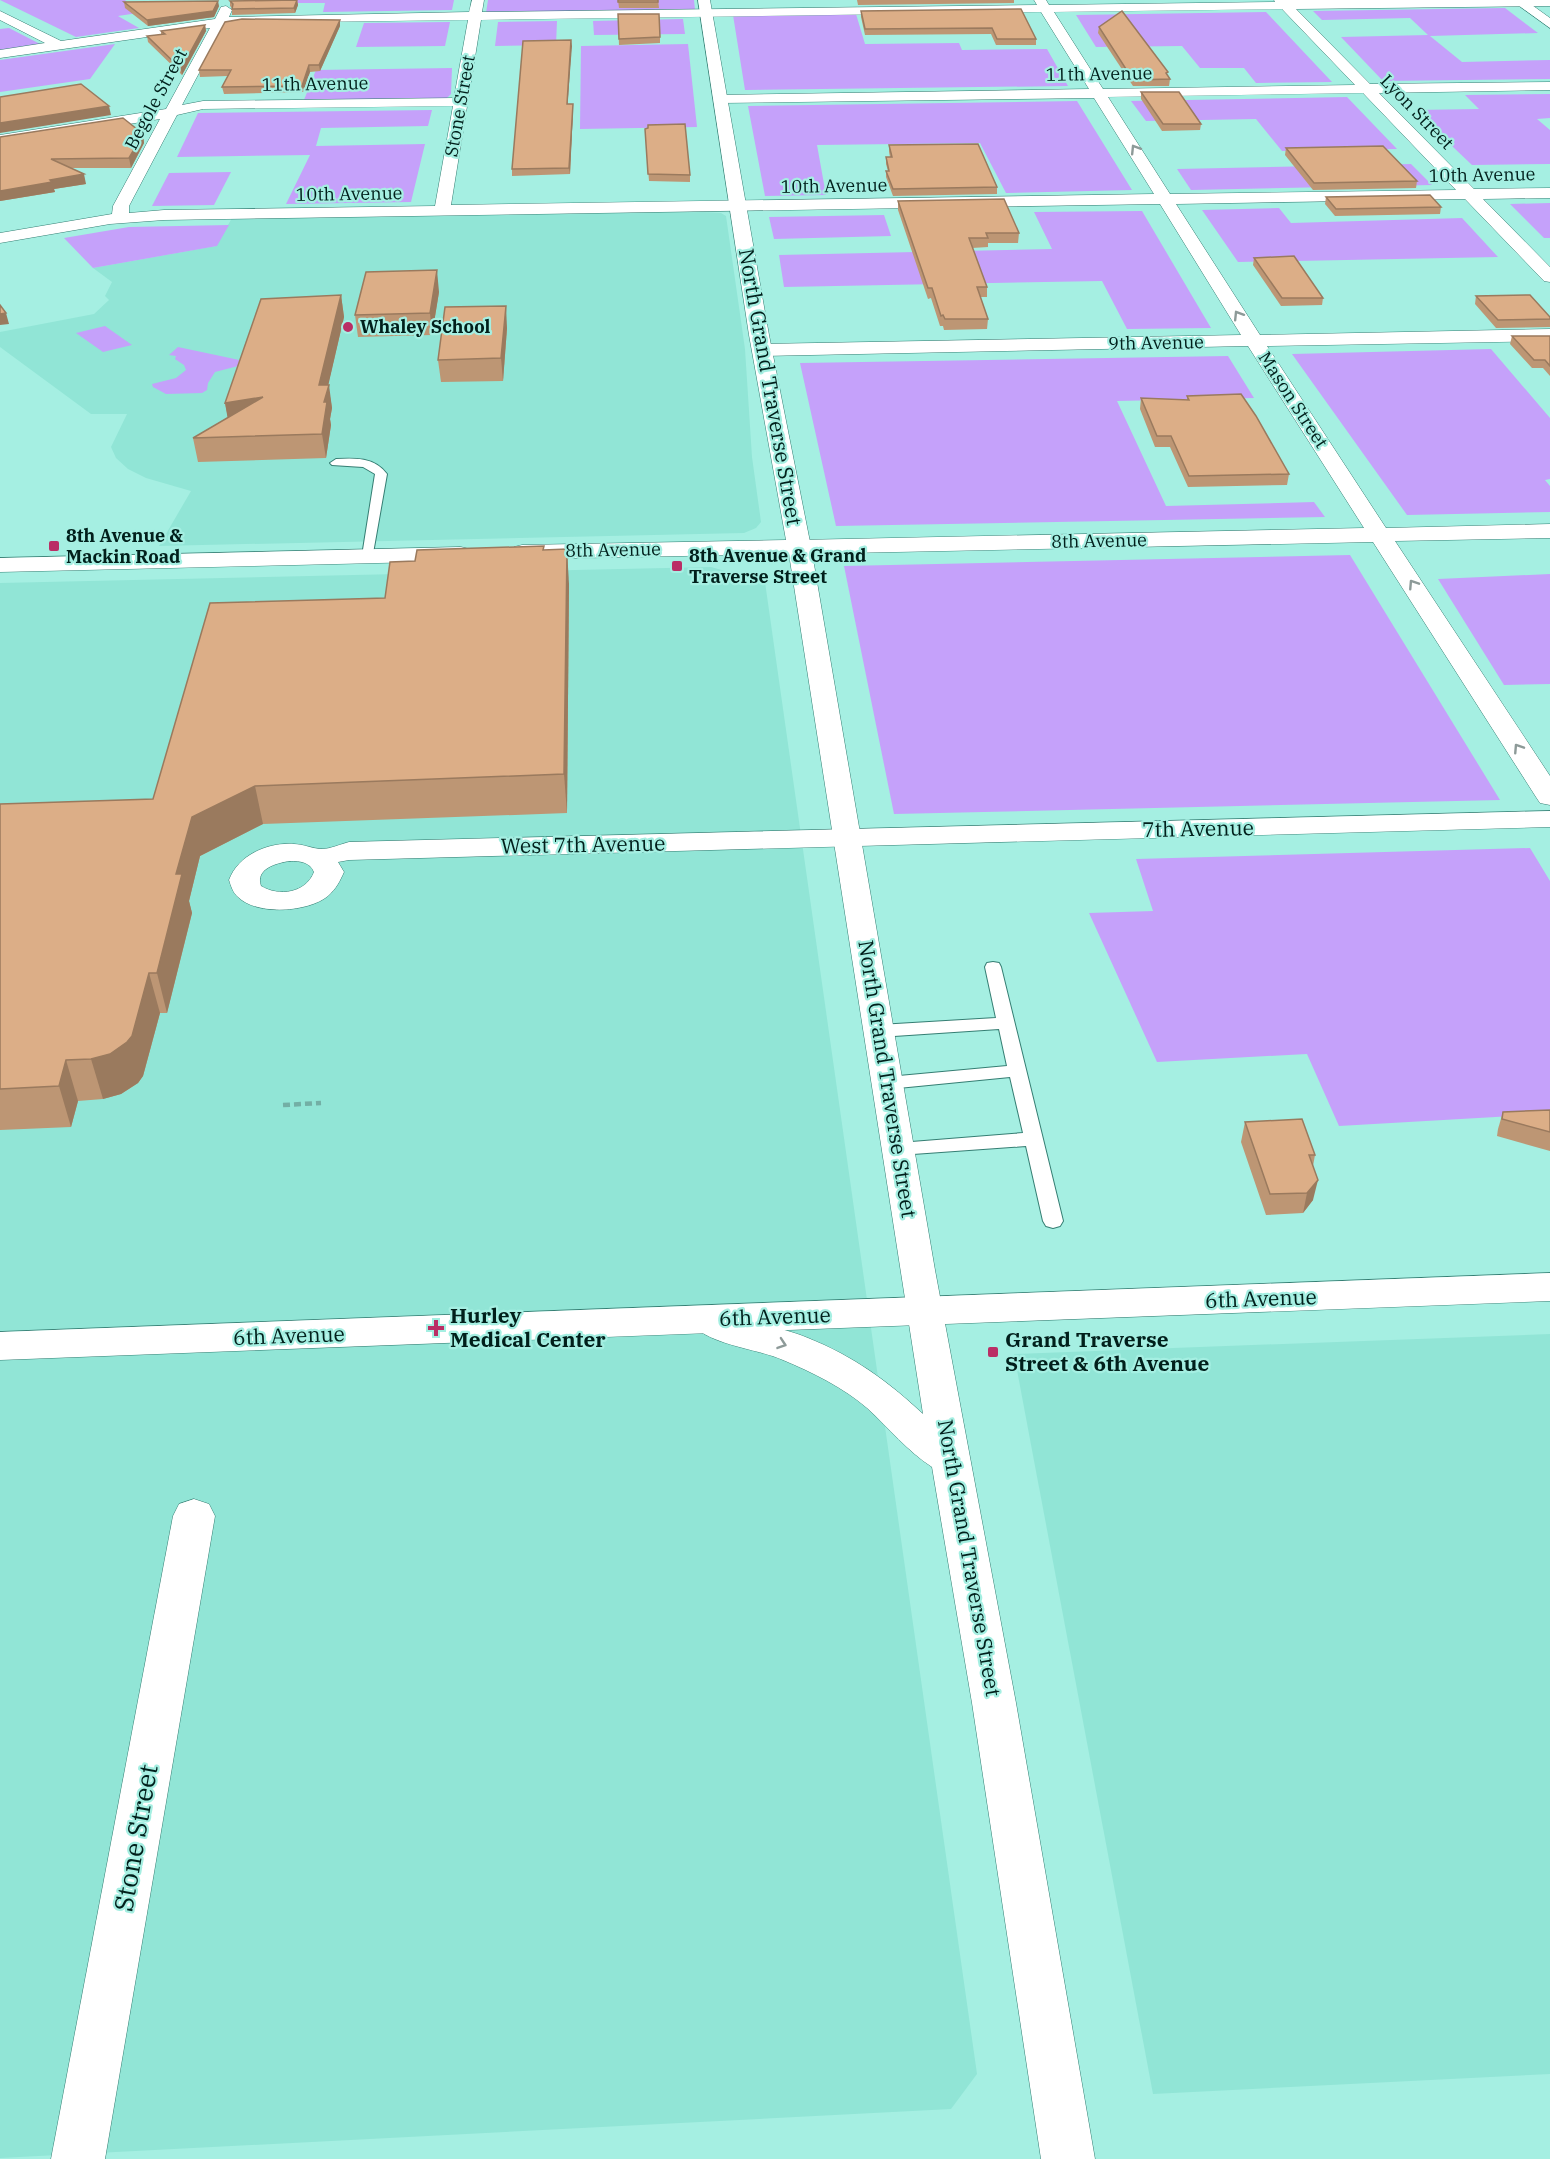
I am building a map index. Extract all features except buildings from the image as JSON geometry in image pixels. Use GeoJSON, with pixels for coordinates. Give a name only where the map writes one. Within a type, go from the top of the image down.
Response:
{"type":"FeatureCollection","features":[{"type":"Feature","properties":{"kind":"street","name":"Begole Street"},"geometry":{"type":"LineString","coordinates":[[120,218],[121,206],[231,0]]}},
{"type":"Feature","properties":{"kind":"street","name":"Stone Street"},"geometry":{"type":"LineString","coordinates":[[442,212],[478,0]]}},
{"type":"Feature","properties":{"kind":"street"},"geometry":{"type":"LineString","coordinates":[[1518,1],[1550,24]]}},
{"type":"Feature","properties":{"kind":"street","name":"Lyon Street"},"geometry":{"type":"LineString","coordinates":[[1282,2],[1550,277]]}},
{"type":"Feature","properties":{"kind":"street"},"geometry":{"type":"LineString","coordinates":[[0,54],[246,18],[475,16],[705,6],[1550,2]]}},
{"type":"Feature","properties":{"kind":"street","name":"Mason Street"},"geometry":{"type":"LineString","coordinates":[[1043,4],[1254,341],[1550,797]]}},
{"type":"Feature","properties":{"kind":"street","name":"North Grand Traverse Street"},"geometry":{"type":"LineString","coordinates":[[705,6],[762,350],[799,547],[924,1312],[994,1703],[1068,2159]]}},
{"type":"Feature","properties":{"kind":"street"},"geometry":{"type":"LineString","coordinates":[[0,15],[60,46]]}},
{"type":"Feature","properties":{"kind":"street","name":"11th Avenue"},"geometry":{"type":"LineString","coordinates":[[720,99],[1550,86]]}},
{"type":"Feature","properties":{"kind":"street","name":"11th Avenue"},"geometry":{"type":"LineString","coordinates":[[0,140],[208,105],[460,102]]}},
{"type":"Feature","properties":{"kind":"street","name":"10th Avenue"},"geometry":{"type":"LineString","coordinates":[[0,238],[120,218],[187,215],[1550,193]]}},
{"type":"Feature","properties":{"kind":"street","name":"9th Avenue"},"geometry":{"type":"LineString","coordinates":[[762,350],[1550,335]]}},
{"type":"Feature","properties":{"kind":"street","name":"8th Avenue"},"geometry":{"type":"LineString","coordinates":[[502,553],[1550,531]]}},
{"type":"Feature","properties":{"kind":"street"},"geometry":{"type":"LineString","coordinates":[[0,565],[479,553]]}},
{"type":"Feature","properties":{"kind":"street","name":"7th Avenue"},"geometry":{"type":"LineString","coordinates":[[847,838],[1550,819]]}},
{"type":"Feature","properties":{"kind":"street","name":"West 7th Avenue"},"geometry":{"type":"LineString","coordinates":[[320,858],[343,852],[847,838]]}},
{"type":"Feature","properties":{"kind":"street","name":"6th Avenue"},"geometry":{"type":"LineString","coordinates":[[0,1346],[1550,1287]]}},
{"type":"Feature","properties":{"kind":"street"},"geometry":{"type":"LineString","coordinates":[[707,1319],[729,1329],[794,1348],[836,1368],[879,1396],[932,1447],[951,1459]]}},
{"type":"Feature","properties":{"kind":"street","name":"Stone Street"},"geometry":{"type":"LineString","coordinates":[[78,2159],[194,1516]]}},
{"type":"Feature","properties":{"kind":"lane"},"geometry":{"type":"LineString","coordinates":[[336,463],[366,463],[375,467],[381,474],[368,556]]}},
{"type":"Feature","properties":{"kind":"lane"},"geometry":{"type":"LineString","coordinates":[[993,967],[1053,1221]]}},
{"type":"Feature","properties":{"kind":"lane"},"geometry":{"type":"LineString","coordinates":[[879,1031],[1006,1023]]}},
{"type":"Feature","properties":{"kind":"lane"},"geometry":{"type":"LineString","coordinates":[[888,1083],[1016,1071]]}},
{"type":"Feature","properties":{"kind":"lane"},"geometry":{"type":"LineString","coordinates":[[899,1149],[1033,1139]]}},
{"type":"Feature","properties":{"kind":"path"},"geometry":{"type":"LineString","coordinates":[[283,1105],[321,1103]]}},
{"type":"Feature","properties":{"kind":"shaded area"},"geometry":{"type":"Polygon","coordinates":[[[0,0],[125,0],[138,13],[118,16],[139,28],[76,37],[0,0]]]}},
{"type":"Feature","properties":{"kind":"shaded area"},"geometry":{"type":"Polygon","coordinates":[[[254,0],[454,0],[452,10],[323,12],[325,3],[252,3],[254,0]]]}},
{"type":"Feature","properties":{"kind":"shaded area"},"geometry":{"type":"Polygon","coordinates":[[[488,0],[694,0],[695,10],[486,13],[488,0]]]}},
{"type":"Feature","properties":{"kind":"shaded area"},"geometry":{"type":"Polygon","coordinates":[[[1505,8],[1538,33],[1430,36],[1462,62],[1550,60],[1550,79],[1383,81],[1341,37],[1428,35],[1410,18],[1322,20],[1313,11],[1505,8]]]}},
{"type":"Feature","properties":{"kind":"shaded area"},"geometry":{"type":"Polygon","coordinates":[[[1266,12],[1332,82],[1256,83],[1244,68],[1200,68],[1182,46],[1096,47],[1076,15],[1266,12]]]}},
{"type":"Feature","properties":{"kind":"shaded area"},"geometry":{"type":"Polygon","coordinates":[[[856,14],[865,44],[959,43],[962,50],[1047,49],[1068,86],[745,90],[733,15],[856,14]]]}},
{"type":"Feature","properties":{"kind":"shaded area"},"geometry":{"type":"Polygon","coordinates":[[[683,19],[685,34],[594,35],[593,21],[683,19]]]}},
{"type":"Feature","properties":{"kind":"shaded area"},"geometry":{"type":"Polygon","coordinates":[[[557,21],[556,45],[495,46],[498,22],[557,21]]]}},
{"type":"Feature","properties":{"kind":"shaded area"},"geometry":{"type":"Polygon","coordinates":[[[450,22],[445,46],[356,47],[364,23],[450,22]]]}},
{"type":"Feature","properties":{"kind":"shaded area"},"geometry":{"type":"Polygon","coordinates":[[[9,28],[42,45],[0,51],[0,29],[9,28]]]}},
{"type":"Feature","properties":{"kind":"shaded area"},"geometry":{"type":"Polygon","coordinates":[[[115,44],[90,79],[0,92],[0,60],[115,44]]]}},
{"type":"Feature","properties":{"kind":"shaded area"},"geometry":{"type":"Polygon","coordinates":[[[688,44],[697,127],[580,129],[581,46],[688,44]]]}},
{"type":"Feature","properties":{"kind":"shaded area"},"geometry":{"type":"Polygon","coordinates":[[[452,68],[451,94],[446,99],[304,100],[316,70],[452,68]]]}},
{"type":"Feature","properties":{"kind":"shaded area"},"geometry":{"type":"Polygon","coordinates":[[[1550,94],[1550,118],[1537,119],[1550,130],[1550,164],[1472,165],[1414,110],[1479,109],[1465,95],[1550,94]]]}},
{"type":"Feature","properties":{"kind":"shaded area"},"geometry":{"type":"Polygon","coordinates":[[[1347,97],[1397,149],[1282,151],[1256,119],[1146,121],[1131,101],[1347,97]]]}},
{"type":"Feature","properties":{"kind":"shaded area"},"geometry":{"type":"Polygon","coordinates":[[[1077,101],[1132,190],[1006,193],[980,143],[817,145],[826,195],[765,196],[748,106],[1077,101]]]}},
{"type":"Feature","properties":{"kind":"shaded area"},"geometry":{"type":"Polygon","coordinates":[[[432,110],[428,126],[321,128],[316,146],[425,144],[411,202],[286,204],[310,155],[177,157],[198,113],[432,110]]]}},
{"type":"Feature","properties":{"kind":"shaded area"},"geometry":{"type":"Polygon","coordinates":[[[1411,164],[1432,185],[1191,190],[1177,169],[1411,164]]]}},
{"type":"Feature","properties":{"kind":"shaded area"},"geometry":{"type":"Polygon","coordinates":[[[231,172],[214,205],[152,206],[169,173],[231,172]]]}},
{"type":"Feature","properties":{"kind":"shaded area"},"geometry":{"type":"Polygon","coordinates":[[[1550,203],[1550,238],[1544,238],[1510,204],[1550,203]]]}},
{"type":"Feature","properties":{"kind":"shaded area"},"geometry":{"type":"Polygon","coordinates":[[[1279,208],[1291,223],[1462,218],[1498,257],[1238,262],[1202,210],[1279,208]]]}},
{"type":"Feature","properties":{"kind":"shaded area"},"geometry":{"type":"Polygon","coordinates":[[[1142,211],[1211,328],[1127,329],[1102,281],[784,287],[779,255],[1052,249],[1034,212],[1142,211]]]}},
{"type":"Feature","properties":{"kind":"shaded area"},"geometry":{"type":"Polygon","coordinates":[[[721,213],[726,216],[745,349],[752,457],[761,522],[756,528],[744,533],[159,546],[191,491],[146,478],[128,469],[116,458],[111,447],[127,414],[91,414],[0,347],[0,332],[94,314],[109,300],[105,296],[112,282],[93,268],[216,246],[232,218],[721,213]]]}},
{"type":"Feature","properties":{"kind":"shaded area"},"geometry":{"type":"Polygon","coordinates":[[[884,215],[891,236],[774,239],[769,217],[884,215]]]}},
{"type":"Feature","properties":{"kind":"shaded area"},"geometry":{"type":"Polygon","coordinates":[[[229,225],[217,246],[93,268],[64,238],[129,227],[229,225]]]}},
{"type":"Feature","properties":{"kind":"shaded area"},"geometry":{"type":"Polygon","coordinates":[[[105,326],[132,345],[103,352],[76,333],[105,326]]]}},
{"type":"Feature","properties":{"kind":"shaded area"},"geometry":{"type":"Polygon","coordinates":[[[178,347],[244,361],[242,365],[215,372],[208,383],[207,390],[202,393],[166,394],[153,387],[152,384],[176,378],[186,370],[184,365],[175,359],[176,356],[169,355],[178,347]]]}},
{"type":"Feature","properties":{"kind":"shaded area"},"geometry":{"type":"Polygon","coordinates":[[[1491,349],[1550,418],[1550,479],[1545,480],[1550,486],[1550,512],[1407,515],[1292,354],[1491,349]]]}},
{"type":"Feature","properties":{"kind":"shaded area"},"geometry":{"type":"Polygon","coordinates":[[[1228,356],[1254,398],[1117,401],[1166,506],[1314,502],[1325,517],[836,526],[800,363],[1228,356]]]}},
{"type":"Feature","properties":{"kind":"shaded area"},"geometry":{"type":"Polygon","coordinates":[[[1350,555],[1500,800],[894,814],[844,566],[1350,555]]]}},
{"type":"Feature","properties":{"kind":"shaded area","name":"Hurley Medical Center"},"geometry":{"type":"Polygon","coordinates":[[[711,567],[765,582],[977,2074],[951,2109],[0,2158],[0,583],[711,567]]]}},
{"type":"Feature","properties":{"kind":"shaded area"},"geometry":{"type":"Polygon","coordinates":[[[1550,574],[1550,684],[1504,685],[1438,579],[1550,574]]]}},
{"type":"Feature","properties":{"kind":"shaded area"},"geometry":{"type":"Polygon","coordinates":[[[1530,848],[1550,881],[1550,1114],[1339,1126],[1307,1054],[1157,1062],[1089,913],[1153,911],[1136,859],[1530,848]]]}},
{"type":"Feature","properties":{"kind":"shaded area"},"geometry":{"type":"Polygon","coordinates":[[[1550,1334],[1550,2074],[1153,2094],[1014,1354],[1550,1334]]]}},
{"type":"Feature","properties":{"kind":"place","name":"Whaley School"},"geometry":{"type":"Point","coordinates":[348,327]}},
{"type":"Feature","properties":{"kind":"place","name":"8th Avenue & Mackin Road"},"geometry":{"type":"Point","coordinates":[54,546]}},
{"type":"Feature","properties":{"kind":"place","name":"8th Avenue & Grand Traverse Street"},"geometry":{"type":"Point","coordinates":[677,566]}},
{"type":"Feature","properties":{"kind":"place","name":"Hurley Medical Center"},"geometry":{"type":"Point","coordinates":[436,1328]}},
{"type":"Feature","properties":{"kind":"place","name":"Grand Traverse Street & 6th Avenue"},"geometry":{"type":"Point","coordinates":[993,1352]}}]}
